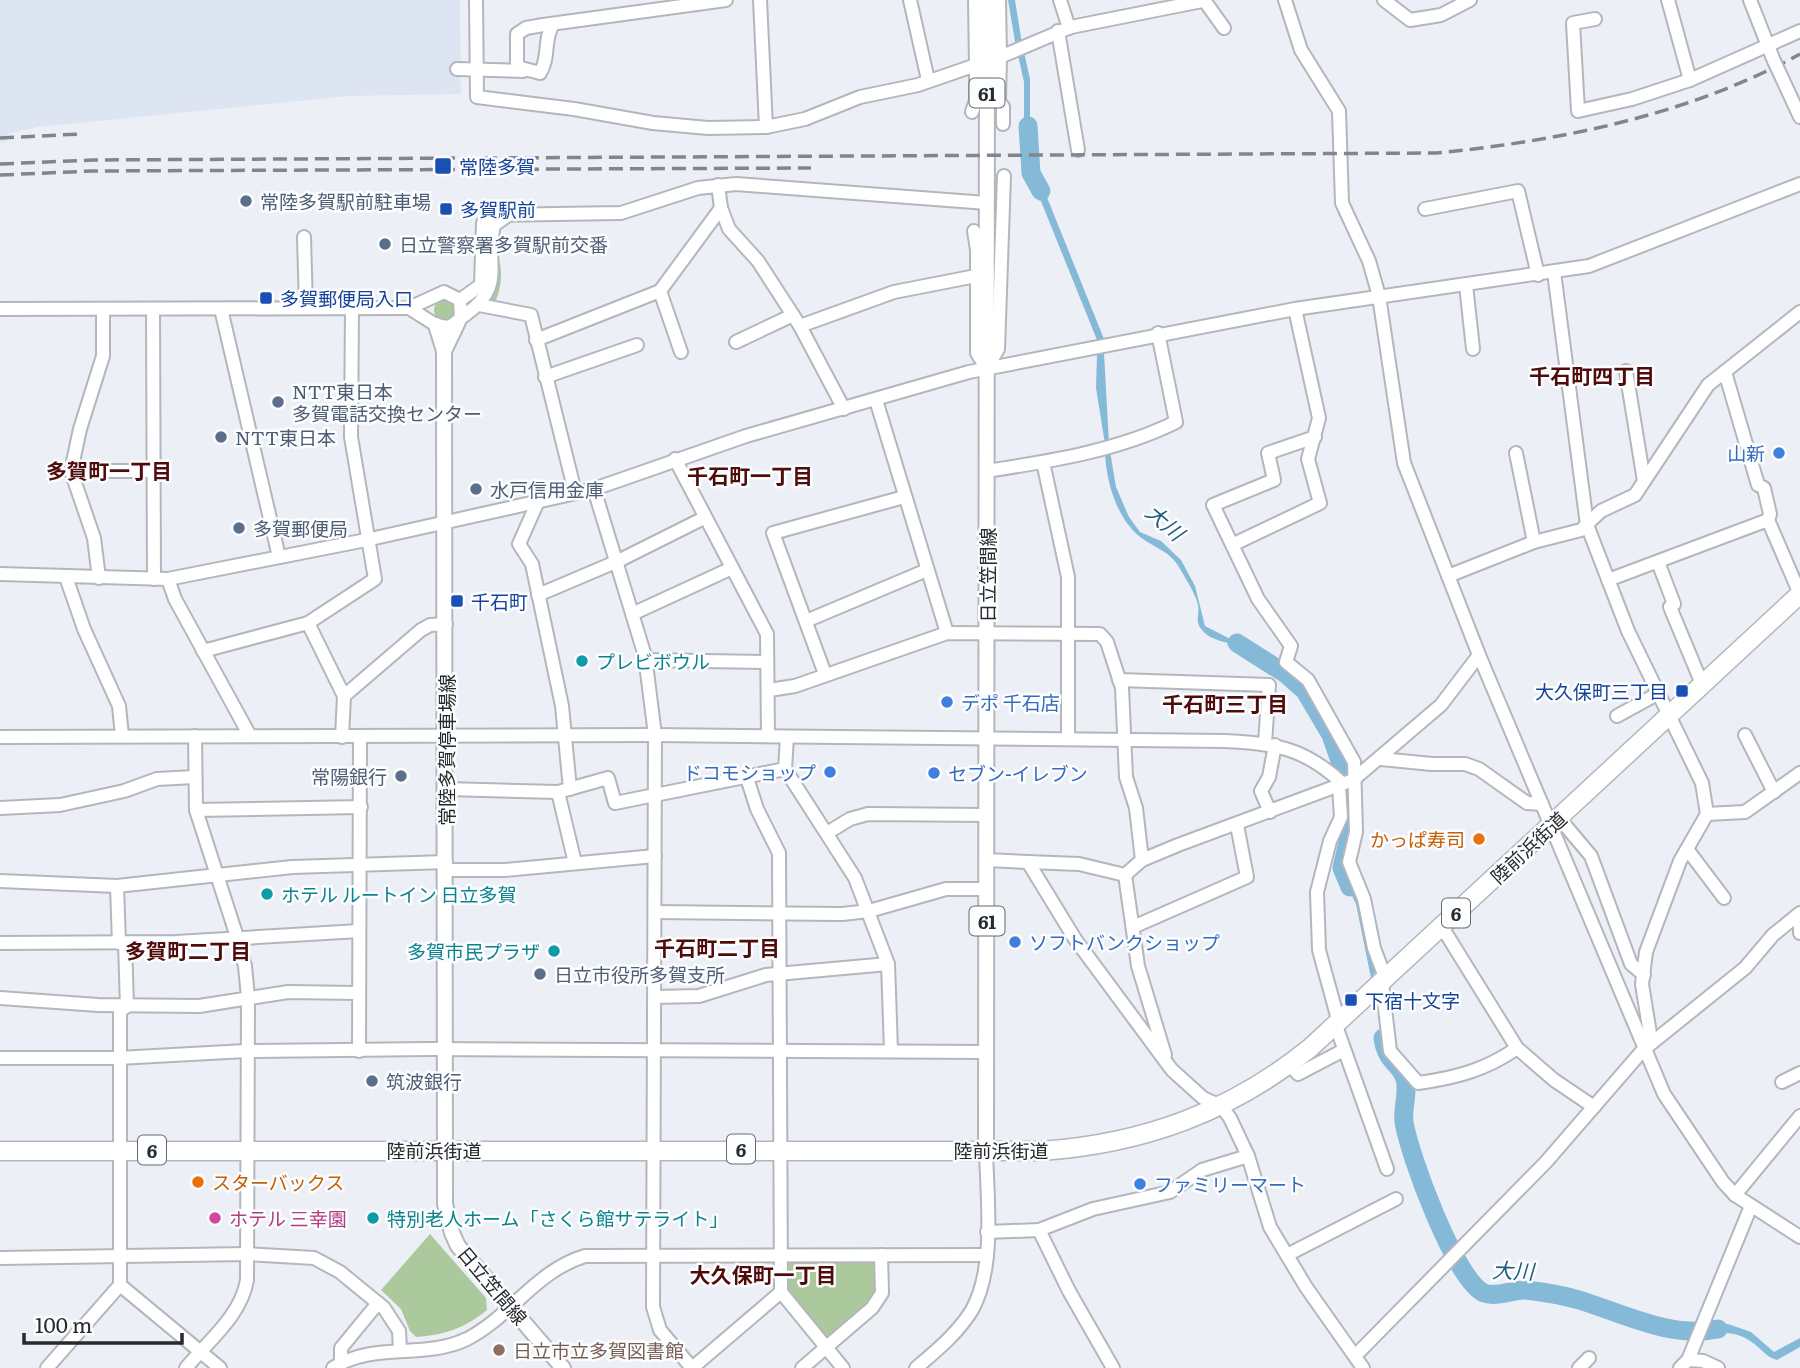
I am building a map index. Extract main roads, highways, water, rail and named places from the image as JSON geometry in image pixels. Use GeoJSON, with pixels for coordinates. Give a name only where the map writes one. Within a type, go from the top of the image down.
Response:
{"type":"FeatureCollection","features":[{"type":"Feature","properties":{"kind":"highway","name":"陸前浜街道"},"geometry":{"type":"LineString","coordinates":[[0,1151],[1041,1151],[1120,1142],[1189,1121],[1221,1106],[1290,1065],[1384,981],[1702,684],[1798,601]]}},
{"type":"Feature","properties":{"kind":"main road","name":"日立笠間線"},"geometry":{"type":"LineString","coordinates":[[986,0],[986,1150]]}},
{"type":"Feature","properties":{"kind":"main road"},"geometry":{"type":"LineString","coordinates":[[444,351],[459,320]]}},
{"type":"Feature","properties":{"kind":"main road"},"geometry":{"type":"LineString","coordinates":[[434,323],[444,351]]}},
{"type":"Feature","properties":{"kind":"main road","name":"常陸多賀停車場線"},"geometry":{"type":"LineString","coordinates":[[444,351],[445,1150]]}},
{"type":"Feature","properties":{"kind":"main road","name":"日立笠間線"},"geometry":{"type":"LineString","coordinates":[[445,1150],[445,1204],[452,1233],[463,1252],[563,1368]]}},
{"type":"Feature","properties":{"kind":"water"},"geometry":{"type":"Polygon","coordinates":[[[1008,0],[1015,0],[1022,44],[1016,47],[1008,0]]]}},
{"type":"Feature","properties":{"kind":"water"},"geometry":{"type":"Polygon","coordinates":[[[1024,52],[1030,79],[1030,132],[1036,153],[1029,152],[1024,132],[1024,82],[1018,55],[1024,52]]]}},
{"type":"Feature","properties":{"kind":"water"},"geometry":{"type":"Polygon","coordinates":[[[1028,169],[1036,170],[1104,339],[1097,340],[1028,169]]]}},
{"type":"Feature","properties":{"kind":"water"},"geometry":{"type":"Polygon","coordinates":[[[1104,353],[1109,443],[1105,444],[1096,388],[1097,354],[1104,353]]]}},
{"type":"Feature","properties":{"kind":"water"},"geometry":{"type":"Polygon","coordinates":[[[1110,451],[1116,487],[1129,517],[1140,532],[1161,541],[1181,560],[1195,586],[1205,626],[1283,666],[1303,683],[1342,749],[1347,773],[1339,770],[1340,763],[1316,709],[1291,674],[1270,660],[1215,639],[1202,630],[1198,621],[1197,600],[1176,562],[1136,534],[1121,514],[1108,477],[1105,452],[1110,451]]]}},
{"type":"Feature","properties":{"kind":"water"},"geometry":{"type":"Polygon","coordinates":[[[1347,786],[1351,830],[1341,860],[1362,903],[1377,970],[1371,978],[1356,904],[1339,869],[1342,845],[1345,843],[1342,829],[1342,791],[1347,786]]]}},
{"type":"Feature","properties":{"kind":"water"},"geometry":{"type":"Polygon","coordinates":[[[1728,1324],[1751,1332],[1774,1352],[1800,1338],[1800,1347],[1777,1360],[1739,1335],[1718,1333],[1701,1336],[1704,1327],[1728,1324]]]}},
{"type":"Feature","properties":{"kind":"waterway","name":"大川"},"geometry":{"type":"LineString","coordinates":[[1028,126],[1031,173],[1041,191]]}},
{"type":"Feature","properties":{"kind":"waterway","name":"大川"},"geometry":{"type":"LineString","coordinates":[[1237,643],[1286,674],[1305,691],[1331,735],[1344,772],[1351,829],[1342,868],[1350,887]]}},
{"type":"Feature","properties":{"kind":"waterway","name":"大川"},"geometry":{"type":"LineString","coordinates":[[1383,1038],[1390,1058],[1405,1079],[1404,1122],[1424,1187],[1447,1242],[1472,1283],[1489,1294],[1526,1290],[1579,1300],[1665,1328],[1682,1331],[1718,1329]]}},
{"type":"Feature","properties":{"kind":"railway"},"geometry":{"type":"LineString","coordinates":[[0,164],[94,160],[1436,153],[1530,141],[1623,122],[1714,94],[1800,54]]}},
{"type":"Feature","properties":{"kind":"railway"},"geometry":{"type":"LineString","coordinates":[[0,138],[80,134]]}},
{"type":"Feature","properties":{"kind":"railway"},"geometry":{"type":"LineString","coordinates":[[0,175],[92,171],[811,168]]}},
{"type":"Feature","properties":{"kind":"place","name":"常陸多賀"},"geometry":{"type":"Point","coordinates":[443,166]}},
{"type":"Feature","properties":{"kind":"place","name":"常陸多賀駅前駐車場"},"geometry":{"type":"Point","coordinates":[246,201]}},
{"type":"Feature","properties":{"kind":"place","name":"多賀駅前"},"geometry":{"type":"Point","coordinates":[446,209]}},
{"type":"Feature","properties":{"kind":"place","name":"日立警察署多賀駅前交番"},"geometry":{"type":"Point","coordinates":[385,244]}},
{"type":"Feature","properties":{"kind":"place","name":"多賀郵便局入口"},"geometry":{"type":"Point","coordinates":[266,298]}},
{"type":"Feature","properties":{"kind":"place","name":"NTT東日本 多賀電話交換センター"},"geometry":{"type":"Point","coordinates":[278,402]}},
{"type":"Feature","properties":{"kind":"place","name":"NTT東日本"},"geometry":{"type":"Point","coordinates":[221,437]}},
{"type":"Feature","properties":{"kind":"place","name":"山新"},"geometry":{"type":"Point","coordinates":[1779,453]}},
{"type":"Feature","properties":{"kind":"place","name":"水戸信用金庫"},"geometry":{"type":"Point","coordinates":[476,489]}},
{"type":"Feature","properties":{"kind":"place","name":"多賀郵便局"},"geometry":{"type":"Point","coordinates":[239,528]}},
{"type":"Feature","properties":{"kind":"place","name":"千石町"},"geometry":{"type":"Point","coordinates":[457,601]}},
{"type":"Feature","properties":{"kind":"place","name":"プレビボウル"},"geometry":{"type":"Point","coordinates":[582,661]}},
{"type":"Feature","properties":{"kind":"place","name":"大久保町三丁目"},"geometry":{"type":"Point","coordinates":[1682,691]}},
{"type":"Feature","properties":{"kind":"place","name":"デポ 千石店"},"geometry":{"type":"Point","coordinates":[947,702]}},
{"type":"Feature","properties":{"kind":"place","name":"ドコモショップ"},"geometry":{"type":"Point","coordinates":[830,772]}},
{"type":"Feature","properties":{"kind":"place","name":"セブン-イレブン"},"geometry":{"type":"Point","coordinates":[934,773]}},
{"type":"Feature","properties":{"kind":"place","name":"常陽銀行"},"geometry":{"type":"Point","coordinates":[401,776]}},
{"type":"Feature","properties":{"kind":"place","name":"かっぱ寿司"},"geometry":{"type":"Point","coordinates":[1479,839]}},
{"type":"Feature","properties":{"kind":"place","name":"ホテル ルートイン 日立多賀"},"geometry":{"type":"Point","coordinates":[267,894]}},
{"type":"Feature","properties":{"kind":"place","name":"ソフトバンクショップ"},"geometry":{"type":"Point","coordinates":[1015,942]}},
{"type":"Feature","properties":{"kind":"place","name":"多賀市民プラザ"},"geometry":{"type":"Point","coordinates":[554,951]}},
{"type":"Feature","properties":{"kind":"place","name":"日立市役所多賀支所"},"geometry":{"type":"Point","coordinates":[540,974]}},
{"type":"Feature","properties":{"kind":"place","name":"下宿十文字"},"geometry":{"type":"Point","coordinates":[1351,1000]}},
{"type":"Feature","properties":{"kind":"place","name":"筑波銀行"},"geometry":{"type":"Point","coordinates":[372,1081]}},
{"type":"Feature","properties":{"kind":"place","name":"スターバックス"},"geometry":{"type":"Point","coordinates":[198,1182]}},
{"type":"Feature","properties":{"kind":"place","name":"ファミリーマート"},"geometry":{"type":"Point","coordinates":[1140,1184]}},
{"type":"Feature","properties":{"kind":"place","name":"ホテル 三幸園"},"geometry":{"type":"Point","coordinates":[215,1218]}},
{"type":"Feature","properties":{"kind":"place","name":"特別老人ホーム「さくら館サテライト」"},"geometry":{"type":"Point","coordinates":[373,1218]}},
{"type":"Feature","properties":{"kind":"place","name":"日立市立多賀図書館"},"geometry":{"type":"Point","coordinates":[499,1350]}},
{"type":"Feature","properties":{"kind":"district","name":"千石町四丁目"},"geometry":{"type":"Point","coordinates":[1592,374]}},
{"type":"Feature","properties":{"kind":"district","name":"多賀町一丁目"},"geometry":{"type":"Point","coordinates":[109,469]}},
{"type":"Feature","properties":{"kind":"district","name":"千石町一丁目"},"geometry":{"type":"Point","coordinates":[750,474]}},
{"type":"Feature","properties":{"kind":"district","name":"千石町三丁目"},"geometry":{"type":"Point","coordinates":[1225,702]}},
{"type":"Feature","properties":{"kind":"district","name":"千石町二丁目"},"geometry":{"type":"Point","coordinates":[717,946]}},
{"type":"Feature","properties":{"kind":"district","name":"多賀町二丁目"},"geometry":{"type":"Point","coordinates":[188,949]}},
{"type":"Feature","properties":{"kind":"district","name":"大久保町一丁目"},"geometry":{"type":"Point","coordinates":[763,1273]}}]}
